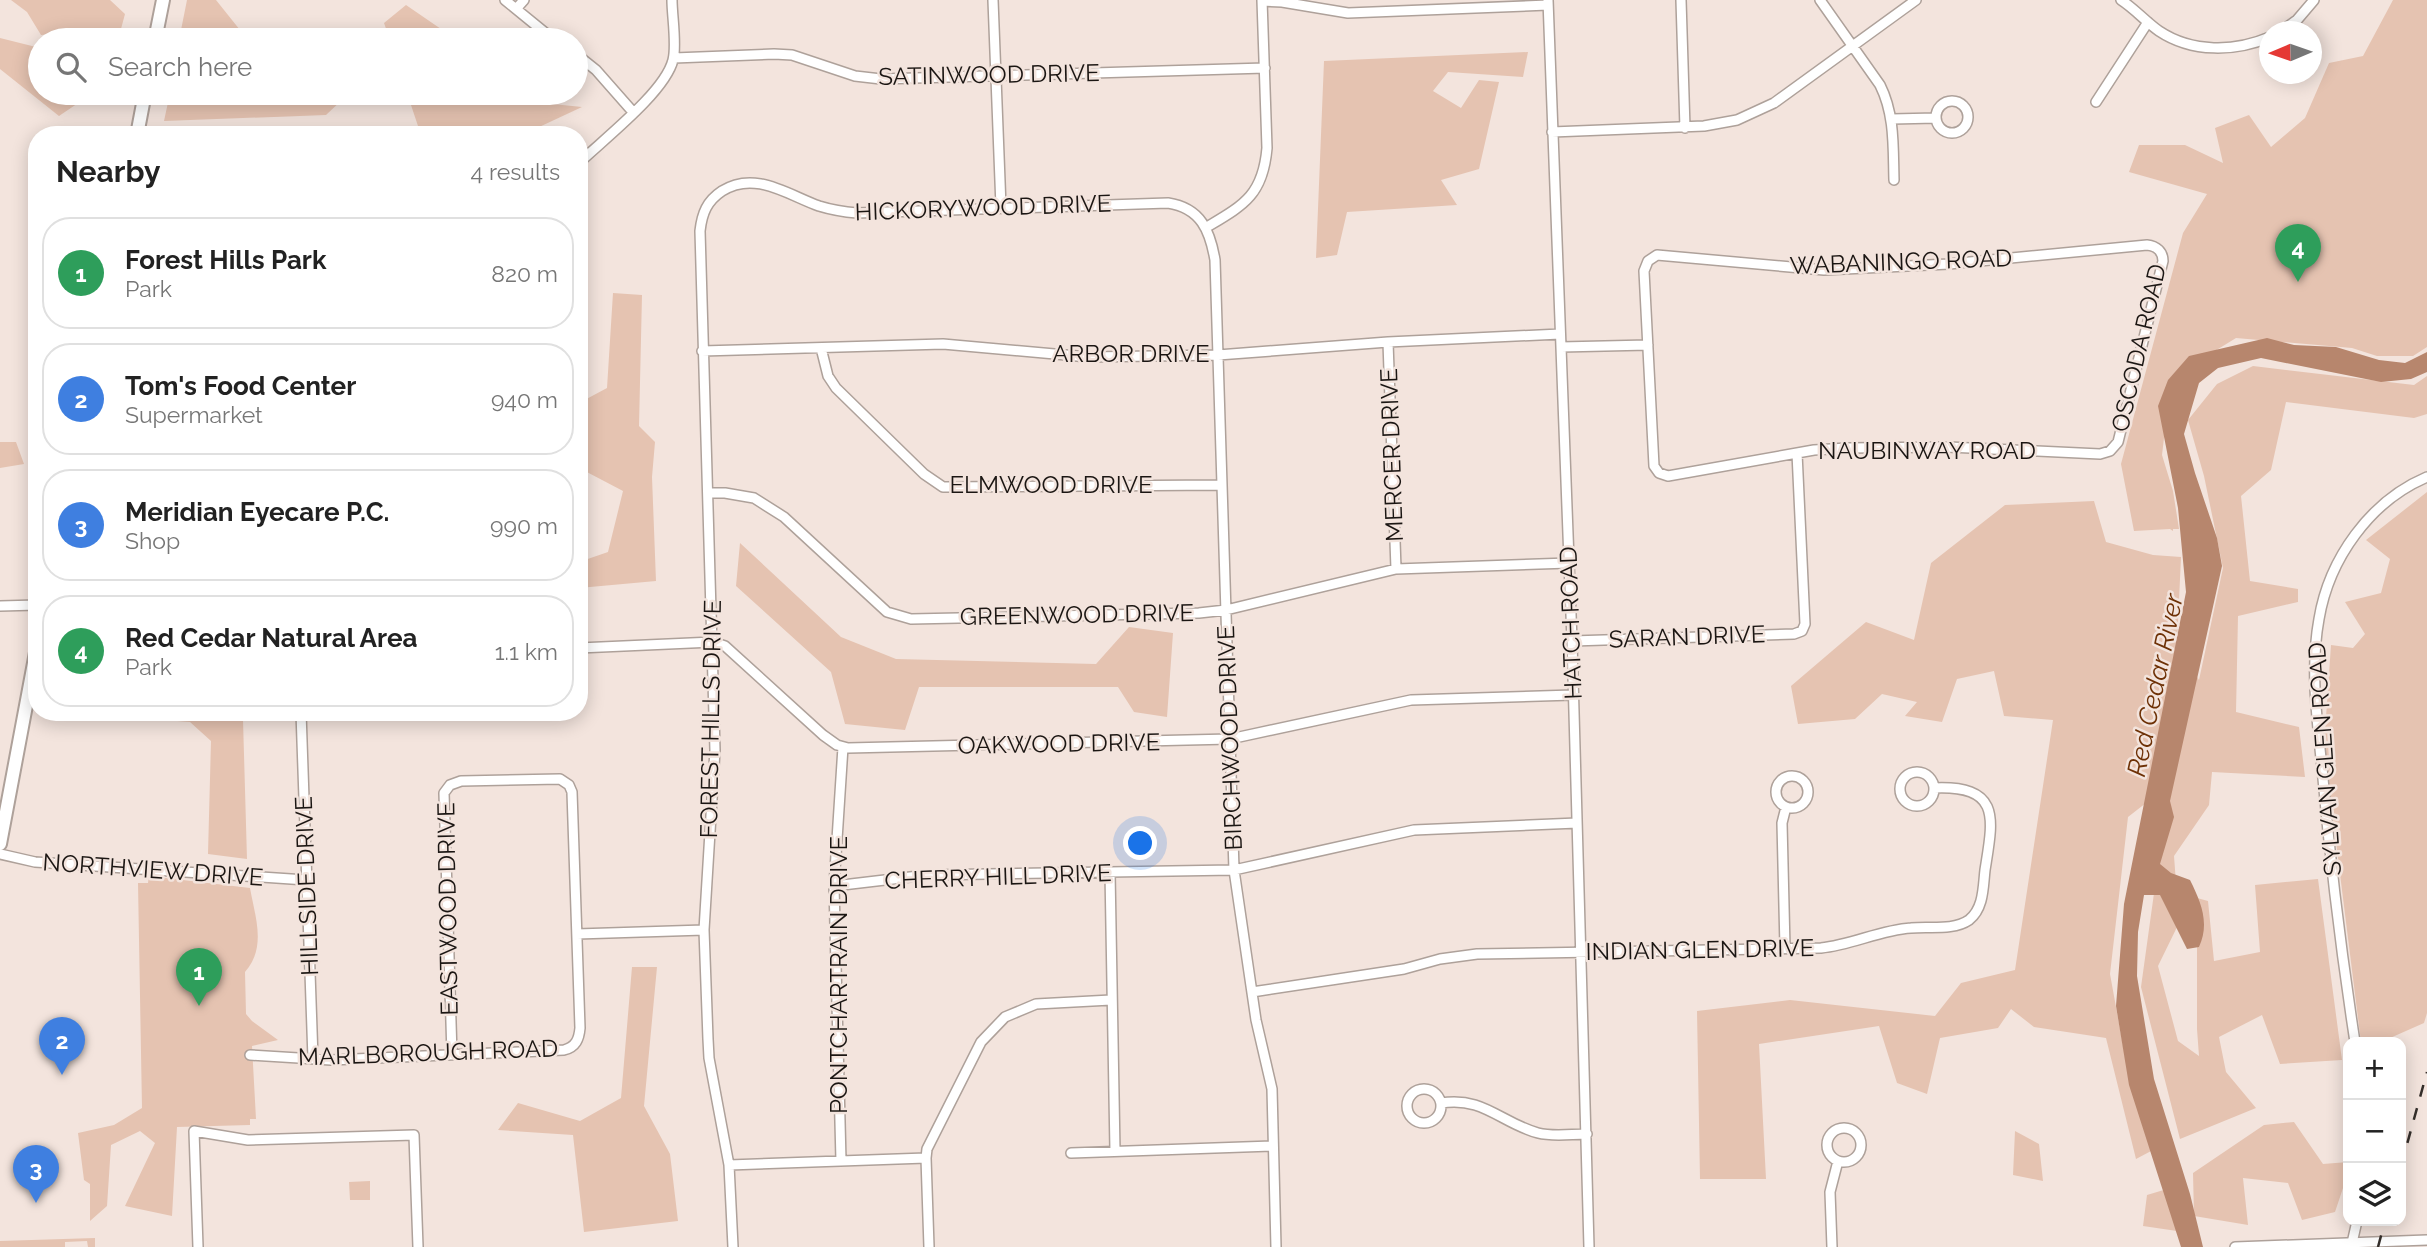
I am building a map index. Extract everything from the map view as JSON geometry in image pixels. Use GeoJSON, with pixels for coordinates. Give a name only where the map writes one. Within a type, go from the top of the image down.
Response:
{"type":"FeatureCollection","features":[{"type":"Feature","properties":{"kind":"main road"},"geometry":{"type":"LineString","coordinates":[[157,28],[163,0]]}},
{"type":"Feature","properties":{"kind":"main road"},"geometry":{"type":"LineString","coordinates":[[139,126],[143,105]]}},
{"type":"Feature","properties":{"kind":"main road"},"geometry":{"type":"LineString","coordinates":[[0,844],[28,695]]}},
{"type":"Feature","properties":{"kind":"street"},"geometry":{"type":"LineString","coordinates":[[505,0],[539,28]]}},
{"type":"Feature","properties":{"kind":"street"},"geometry":{"type":"LineString","coordinates":[[516,9],[524,0]]}},
{"type":"Feature","properties":{"kind":"street"},"geometry":{"type":"LineString","coordinates":[[588,154],[659,86],[674,58],[672,0]]}},
{"type":"Feature","properties":{"kind":"street"},"geometry":{"type":"LineString","coordinates":[[993,0],[1001,208]]}},
{"type":"Feature","properties":{"kind":"street"},"geometry":{"type":"LineString","coordinates":[[1207,227],[1244,204],[1261,179],[1267,148],[1262,0],[1348,13],[1548,3]]}},
{"type":"Feature","properties":{"kind":"street"},"geometry":{"type":"LineString","coordinates":[[1681,0],[1685,128]]}},
{"type":"Feature","properties":{"kind":"street"},"geometry":{"type":"LineString","coordinates":[[1820,0],[1880,85],[1891,109],[1894,180]]}},
{"type":"Feature","properties":{"kind":"street"},"geometry":{"type":"LineString","coordinates":[[1552,132],[1685,128],[1719,124],[1760,111],[1916,0]]}},
{"type":"Feature","properties":{"kind":"street"},"geometry":{"type":"LineString","coordinates":[[2121,0],[2170,37],[2206,48],[2235,47],[2259,40]]}},
{"type":"Feature","properties":{"kind":"street"},"geometry":{"type":"LineString","coordinates":[[2296,21],[2314,0]]}},
{"type":"Feature","properties":{"kind":"street","name":"HATCH ROAD"},"geometry":{"type":"LineString","coordinates":[[1548,3],[1572,641],[1589,1247]]}},
{"type":"Feature","properties":{"kind":"street"},"geometry":{"type":"LineString","coordinates":[[2096,102],[2148,22]]}},
{"type":"Feature","properties":{"kind":"street","name":"SATINWOOD DRIVE"},"geometry":{"type":"LineString","coordinates":[[674,58],[774,54],[807,59],[867,78],[995,77],[1265,68]]}},
{"type":"Feature","properties":{"kind":"street"},"geometry":{"type":"LineString","coordinates":[[588,64],[633,112]]}},
{"type":"Feature","properties":{"kind":"street"},"geometry":{"type":"LineString","coordinates":[[1892,120],[1936,118]]}},
{"type":"Feature","properties":{"kind":"street","name":"HICKORYWOOD DRIVE"},"geometry":{"type":"LineString","coordinates":[[717,195],[738,183],[758,183],[842,212],[1168,203],[1186,208],[1207,227]]}},
{"type":"Feature","properties":{"kind":"street","name":"FOREST HILLS DRIVE"},"geometry":{"type":"LineString","coordinates":[[717,195],[706,207],[700,231],[715,750],[704,930],[709,1058],[729,1165],[733,1247]]}},
{"type":"Feature","properties":{"kind":"street","name":"BIRCHWOOD DRIVE"},"geometry":{"type":"LineString","coordinates":[[1207,227],[1215,260],[1234,870],[1251,992],[1272,1089],[1276,1247]]}},
{"type":"Feature","properties":{"kind":"street","name":"WABANINGO ROAD"},"geometry":{"type":"LineString","coordinates":[[1648,345],[1644,271],[1648,261],[1657,255],[1789,269],[1842,270],[1949,264],[2147,245],[2155,247]]}},
{"type":"Feature","properties":{"kind":"street","name":"OSCODA ROAD"},"geometry":{"type":"LineString","coordinates":[[2112,449],[2118,442],[2162,268],[2162,255],[2155,247]]}},
{"type":"Feature","properties":{"kind":"street","name":"ARBOR DRIVE"},"geometry":{"type":"LineString","coordinates":[[702,351],[943,344],[1088,357],[1218,355],[1388,342],[1560,334]]}},
{"type":"Feature","properties":{"kind":"street","name":"MERCER DRIVE"},"geometry":{"type":"LineString","coordinates":[[1388,342],[1396,569]]}},
{"type":"Feature","properties":{"kind":"street"},"geometry":{"type":"LineString","coordinates":[[1561,347],[1648,345]]}},
{"type":"Feature","properties":{"kind":"street","name":"NAUBINWAY ROAD"},"geometry":{"type":"LineString","coordinates":[[1648,345],[1653,464],[1659,473],[1671,475],[1797,453],[1894,446],[2100,454],[2112,449]]}},
{"type":"Feature","properties":{"kind":"street","name":"ELMWOOD DRIVE"},"geometry":{"type":"LineString","coordinates":[[821,348],[828,376],[836,388],[924,474],[943,487],[1221,485]]}},
{"type":"Feature","properties":{"kind":"street","name":"SARAN DRIVE"},"geometry":{"type":"LineString","coordinates":[[1572,641],[1794,635],[1802,631],[1805,624],[1797,453]]}},
{"type":"Feature","properties":{"kind":"street","name":"SYLVAN GLEN ROAD"},"geometry":{"type":"LineString","coordinates":[[2354,1037],[2326,819],[2315,672],[2317,631],[2327,586],[2339,560],[2357,533],[2379,508],[2410,484],[2427,477]]}},
{"type":"Feature","properties":{"kind":"street","name":"GREENWOOD DRIVE"},"geometry":{"type":"LineString","coordinates":[[709,493],[754,498],[784,517],[887,612],[900,617],[1185,613],[1226,610],[1396,569],[1569,563]]}},
{"type":"Feature","properties":{"kind":"street"},"geometry":{"type":"LineString","coordinates":[[0,606],[28,605]]}},
{"type":"Feature","properties":{"kind":"street"},"geometry":{"type":"LineString","coordinates":[[588,648],[713,642],[725,646],[824,735],[844,747]]}},
{"type":"Feature","properties":{"kind":"street","name":"OAKWOOD DRIVE"},"geometry":{"type":"LineString","coordinates":[[844,747],[1230,739],[1390,703],[1573,695]]}},
{"type":"Feature","properties":{"kind":"street","name":"HILLSIDE DRIVE"},"geometry":{"type":"LineString","coordinates":[[301,721],[313,1059]]}},
{"type":"Feature","properties":{"kind":"street","name":"PONTCHARTRAIN DRIVE"},"geometry":{"type":"LineString","coordinates":[[841,1161],[834,886],[844,747]]}},
{"type":"Feature","properties":{"kind":"street","name":"EASTWOOD DRIVE"},"geometry":{"type":"LineString","coordinates":[[452,1055],[443,799],[450,785],[461,780],[551,777],[569,785],[572,792],[577,934]]}},
{"type":"Feature","properties":{"kind":"street","name":"INDIAN GLEN DRIVE"},"geometry":{"type":"LineString","coordinates":[[1251,992],[1404,969],[1460,956],[1836,946],[1891,931],[1957,926],[1972,917],[1981,899],[1991,815],[1982,799],[1968,790],[1934,788]]}},
{"type":"Feature","properties":{"kind":"street"},"geometry":{"type":"LineString","coordinates":[[1785,948],[1782,823],[1786,807]]}},
{"type":"Feature","properties":{"kind":"street","name":"CHERRY HILL DRIVE"},"geometry":{"type":"LineString","coordinates":[[834,886],[927,875],[1234,870],[1414,830],[1577,823]]}},
{"type":"Feature","properties":{"kind":"street","name":"NORTHVIEW DRIVE"},"geometry":{"type":"LineString","coordinates":[[0,854],[35,862],[306,880]]}},
{"type":"Feature","properties":{"kind":"street"},"geometry":{"type":"LineString","coordinates":[[1110,872],[1115,1151]]}},
{"type":"Feature","properties":{"kind":"street"},"geometry":{"type":"LineString","coordinates":[[577,934],[704,930]]}},
{"type":"Feature","properties":{"kind":"street","name":"MARLBOROUGH ROAD"},"geometry":{"type":"LineString","coordinates":[[250,1055],[313,1059],[564,1051],[576,1043],[580,1028],[577,934]]}},
{"type":"Feature","properties":{"kind":"street"},"geometry":{"type":"LineString","coordinates":[[929,1247],[926,1158],[934,1135],[981,1042],[1005,1017],[1036,1004],[1111,1000]]}},
{"type":"Feature","properties":{"kind":"street"},"geometry":{"type":"LineString","coordinates":[[1441,1104],[1470,1102],[1535,1132],[1548,1135],[1587,1134]]}},
{"type":"Feature","properties":{"kind":"street"},"geometry":{"type":"LineString","coordinates":[[198,1247],[194,1131],[248,1140],[414,1135],[418,1247]]}},
{"type":"Feature","properties":{"kind":"street"},"geometry":{"type":"LineString","coordinates":[[1071,1153],[1273,1146]]}},
{"type":"Feature","properties":{"kind":"street"},"geometry":{"type":"LineString","coordinates":[[729,1165],[926,1158]]}},
{"type":"Feature","properties":{"kind":"street"},"geometry":{"type":"LineString","coordinates":[[1832,1247],[1830,1192],[1838,1161]]}},
{"type":"Feature","properties":{"kind":"street"},"geometry":{"type":"LineString","coordinates":[[2352,1243],[2356,1226]]}},
{"type":"Feature","properties":{"kind":"street"},"geometry":{"type":"LineString","coordinates":[[2235,1247],[2427,1240]]}},
{"type":"Feature","properties":{"kind":"shaded area"},"geometry":{"type":"Polygon","coordinates":[[[11,0],[110,0],[125,14],[121,28],[37,28],[27,12],[11,0]]]}},
{"type":"Feature","properties":{"kind":"shaded area"},"geometry":{"type":"Polygon","coordinates":[[[187,0],[216,0],[238,28],[181,28],[187,0]]]}},
{"type":"Feature","properties":{"kind":"shaded area"},"geometry":{"type":"Polygon","coordinates":[[[2393,0],[2427,0],[2427,347],[2413,356],[2377,356],[2352,348],[2236,338],[2171,378],[2162,455],[2173,491],[2179,529],[2134,531],[2121,464],[2183,233],[2207,194],[2129,172],[2139,145],[2185,145],[2223,163],[2215,128],[2249,115],[2271,147],[2305,118],[2329,63],[2363,56],[2393,0]]]}},
{"type":"Feature","properties":{"kind":"shaded area"},"geometry":{"type":"Polygon","coordinates":[[[406,5],[440,28],[386,28],[384,23],[406,5]]]}},
{"type":"Feature","properties":{"kind":"shaded area"},"geometry":{"type":"Polygon","coordinates":[[[0,38],[28,45],[28,91],[0,69],[0,38]]]}},
{"type":"Feature","properties":{"kind":"shaded area"},"geometry":{"type":"Polygon","coordinates":[[[1528,52],[1523,77],[1448,72],[1433,91],[1461,108],[1479,80],[1499,82],[1479,169],[1441,180],[1457,205],[1347,212],[1337,255],[1316,258],[1324,61],[1528,52]]]}},
{"type":"Feature","properties":{"kind":"shaded area"},"geometry":{"type":"Polygon","coordinates":[[[45,105],[75,105],[59,116],[45,105]]]}},
{"type":"Feature","properties":{"kind":"shaded area"},"geometry":{"type":"Polygon","coordinates":[[[167,105],[337,105],[326,115],[164,121],[167,105]]]}},
{"type":"Feature","properties":{"kind":"shaded area"},"geometry":{"type":"Polygon","coordinates":[[[411,105],[582,107],[541,126],[418,126],[411,105]]]}},
{"type":"Feature","properties":{"kind":"shaded area"},"geometry":{"type":"Polygon","coordinates":[[[613,293],[642,295],[639,426],[655,442],[652,477],[656,581],[588,587],[588,559],[608,552],[623,491],[588,473],[588,398],[607,388],[613,293]]]}},
{"type":"Feature","properties":{"kind":"shaded area"},"geometry":{"type":"Polygon","coordinates":[[[2267,338],[2294,345],[2336,347],[2379,360],[2405,363],[2427,352],[2427,372],[2411,379],[2381,382],[2261,358],[2218,368],[2199,383],[2184,434],[2217,538],[2222,566],[2170,801],[2174,817],[2160,864],[2171,873],[2190,880],[2201,905],[2204,930],[2199,947],[2187,949],[2160,895],[2144,895],[2138,932],[2137,976],[2154,1079],[2190,1194],[2203,1247],[2181,1247],[2129,1085],[2116,1006],[2124,904],[2186,592],[2178,508],[2158,406],[2168,380],[2189,356],[2267,338]]]}},
{"type":"Feature","properties":{"kind":"shaded area"},"geometry":{"type":"Polygon","coordinates":[[[2253,366],[2414,385],[2427,376],[2427,414],[2414,418],[2286,402],[2271,470],[2241,496],[2250,581],[2298,589],[2298,602],[2238,616],[2236,712],[2299,727],[2305,777],[2212,772],[2209,805],[2174,856],[2179,923],[2158,966],[2178,1041],[2199,1056],[2197,898],[2208,901],[2214,961],[2260,952],[2255,885],[2318,879],[2342,1060],[2280,1064],[2262,1015],[2219,1037],[2226,1072],[2256,1108],[2180,1139],[2141,987],[2169,785],[2128,817],[2110,974],[2128,1073],[2153,1150],[2136,1159],[2106,1038],[2034,1027],[2011,1009],[1998,1028],[1940,1038],[1927,1094],[1897,1083],[1879,1026],[1759,1044],[1766,1179],[1700,1179],[1697,1011],[1790,1000],[1935,1016],[1961,983],[2015,970],[2053,720],[2004,716],[1994,671],[1957,679],[1942,722],[1905,716],[1917,702],[1882,694],[1855,719],[1798,724],[1791,686],[1866,622],[1914,640],[1931,563],[2005,505],[2094,501],[2106,542],[2153,555],[2181,557],[2177,644],[2199,680],[2223,568],[2204,476],[2188,420],[2217,384],[2253,366]]]}},
{"type":"Feature","properties":{"kind":"shaded area"},"geometry":{"type":"Polygon","coordinates":[[[0,442],[16,442],[24,464],[0,468],[0,442]]]}},
{"type":"Feature","properties":{"kind":"shaded area"},"geometry":{"type":"Polygon","coordinates":[[[2427,492],[2427,1013],[2424,1023],[2392,1037],[2360,1037],[2324,746],[2331,645],[2353,648],[2365,634],[2345,602],[2381,593],[2390,559],[2366,540],[2427,492]]]}},
{"type":"Feature","properties":{"kind":"shaded area"},"geometry":{"type":"Polygon","coordinates":[[[740,543],[841,637],[896,659],[1096,664],[1129,627],[1173,633],[1167,717],[1134,712],[1118,687],[919,687],[905,730],[845,724],[831,672],[736,586],[740,543]]]}},
{"type":"Feature","properties":{"kind":"shaded area"},"geometry":{"type":"Polygon","coordinates":[[[177,721],[243,721],[247,859],[208,854],[211,741],[190,722],[177,721]]]}},
{"type":"Feature","properties":{"kind":"shaded area"},"geometry":{"type":"Polygon","coordinates":[[[149,876],[250,888],[258,942],[252,962],[245,972],[246,1014],[278,1040],[252,1046],[256,1119],[250,1119],[250,1125],[177,1127],[172,1216],[125,1206],[155,1143],[140,1131],[111,1145],[107,1206],[90,1221],[90,1184],[84,1180],[78,1133],[114,1125],[142,1108],[138,883],[148,883],[149,876]]]}},
{"type":"Feature","properties":{"kind":"shaded area"},"geometry":{"type":"Polygon","coordinates":[[[632,967],[657,967],[644,1106],[670,1154],[678,1221],[584,1232],[573,1135],[498,1130],[518,1103],[580,1121],[621,1098],[632,967]]]}},
{"type":"Feature","properties":{"kind":"shaded area"},"geometry":{"type":"Polygon","coordinates":[[[2294,1122],[2323,1164],[2343,1162],[2343,1188],[2335,1212],[2302,1220],[2288,1183],[2243,1178],[2248,1225],[2194,1216],[2193,1173],[2264,1125],[2294,1122]]]}},
{"type":"Feature","properties":{"kind":"shaded area"},"geometry":{"type":"Polygon","coordinates":[[[2015,1131],[2039,1144],[2043,1181],[2013,1175],[2015,1131]]]}},
{"type":"Feature","properties":{"kind":"shaded area"},"geometry":{"type":"Polygon","coordinates":[[[370,1181],[370,1200],[350,1200],[349,1182],[370,1181]]]}},
{"type":"Feature","properties":{"kind":"shaded area"},"geometry":{"type":"Polygon","coordinates":[[[2167,1189],[2177,1231],[2143,1226],[2147,1195],[2167,1189]]]}},
{"type":"Feature","properties":{"kind":"shaded area"},"geometry":{"type":"Polygon","coordinates":[[[95,1238],[95,1247],[88,1247],[87,1241],[65,1242],[65,1247],[0,1247],[0,1241],[95,1238]]]}},
{"type":"Feature","properties":{"kind":"railway"},"geometry":{"type":"LineString","coordinates":[[2402,1163],[2427,1072]]}},
{"type":"Feature","properties":{"kind":"railway"},"geometry":{"type":"LineString","coordinates":[[2378,1247],[2384,1226]]}},
{"type":"Feature","properties":{"kind":"place","name":"Red Cedar Natural Area"},"geometry":{"type":"Point","coordinates":[2298,282]}},
{"type":"Feature","properties":{"kind":"place","name":"Forest Hills Park"},"geometry":{"type":"Point","coordinates":[199,1006]}},
{"type":"Feature","properties":{"kind":"place","name":"Tom's Food Center"},"geometry":{"type":"Point","coordinates":[62,1075]}},
{"type":"Feature","properties":{"kind":"place","name":"Meridian Eyecare P.C."},"geometry":{"type":"Point","coordinates":[36,1203]}},
{"type":"Feature","properties":{"kind":"water label","name":"Red Cedar River"},"geometry":{"type":"Point","coordinates":[2155,685]}}]}
